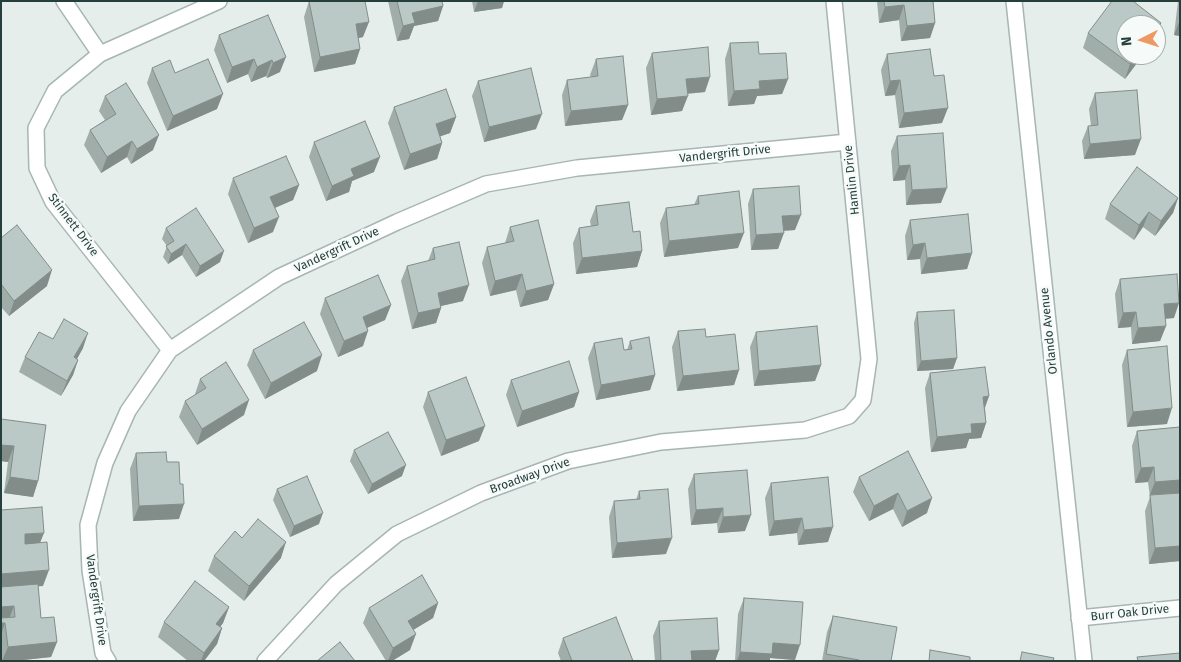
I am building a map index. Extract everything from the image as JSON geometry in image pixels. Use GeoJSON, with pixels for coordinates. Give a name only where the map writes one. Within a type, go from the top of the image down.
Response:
{"type":"FeatureCollection","features":[{"type":"Feature","properties":{"kind":"street"},"geometry":{"type":"LineString","coordinates":[[64,1],[100,54]]}},
{"type":"Feature","properties":{"kind":"street","name":"Stinnett Drive"},"geometry":{"type":"LineString","coordinates":[[170,350],[53,202],[37,168],[36,128],[55,91],[100,54],[220,1]]}},
{"type":"Feature","properties":{"kind":"street","name":"Hamlin Drive"},"geometry":{"type":"LineString","coordinates":[[834,1],[869,359]]}},
{"type":"Feature","properties":{"kind":"street","name":"Orlando Avenue"},"geometry":{"type":"LineString","coordinates":[[1014,1],[1084,661]]}},
{"type":"Feature","properties":{"kind":"street","name":"Vandergrift Drive"},"geometry":{"type":"LineString","coordinates":[[108,661],[103,653],[90,570],[88,525],[105,463],[128,411],[170,350],[279,277],[397,222],[486,184],[577,168],[848,142]]}},
{"type":"Feature","properties":{"kind":"street","name":"Broadway Drive"},"geometry":{"type":"LineString","coordinates":[[266,661],[336,584],[396,534],[481,494],[568,461],[661,442],[805,430],[849,416],[862,400],[869,359]]}},
{"type":"Feature","properties":{"kind":"street","name":"Burr Oak Drive"},"geometry":{"type":"LineString","coordinates":[[1079,618],[1180,608]]}},
{"type":"Feature","properties":{"kind":"building"},"geometry":{"type":"Polygon","coordinates":[[[309,1],[365,1],[369,22],[356,24],[360,49],[320,57],[309,1]]]}},
{"type":"Feature","properties":{"kind":"building"},"geometry":{"type":"Polygon","coordinates":[[[397,1],[442,1],[443,6],[412,13],[415,23],[403,26],[397,1]]]}},
{"type":"Feature","properties":{"kind":"building"},"geometry":{"type":"Polygon","coordinates":[[[884,1],[933,1],[935,23],[907,26],[904,5],[885,7],[884,1]]]}},
{"type":"Feature","properties":{"kind":"building"},"geometry":{"type":"Polygon","coordinates":[[[1112,1],[1133,1],[1151,15],[1116,15],[1116,54],[1088,33],[1112,1]]]}},
{"type":"Feature","properties":{"kind":"building"},"geometry":{"type":"Polygon","coordinates":[[[268,15],[286,57],[273,63],[272,60],[257,67],[254,59],[232,67],[219,35],[268,15]]]}},
{"type":"Feature","properties":{"kind":"building"},"geometry":{"type":"Polygon","coordinates":[[[758,42],[759,54],[786,53],[788,79],[759,81],[760,89],[734,91],[730,43],[758,42]]]}},
{"type":"Feature","properties":{"kind":"building"},"geometry":{"type":"Polygon","coordinates":[[[708,47],[710,77],[686,79],[688,96],[657,99],[652,53],[708,47]]]}},
{"type":"Feature","properties":{"kind":"building"},"geometry":{"type":"Polygon","coordinates":[[[930,49],[934,76],[944,75],[948,108],[904,113],[900,80],[890,81],[887,54],[930,49]]]}},
{"type":"Feature","properties":{"kind":"building"},"geometry":{"type":"Polygon","coordinates":[[[623,56],[628,105],[571,111],[567,80],[598,76],[596,59],[623,56]]]}},
{"type":"Feature","properties":{"kind":"building"},"geometry":{"type":"Polygon","coordinates":[[[208,59],[223,94],[173,116],[152,68],[170,60],[175,73],[208,59]]]}},
{"type":"Feature","properties":{"kind":"building"},"geometry":{"type":"Polygon","coordinates":[[[531,68],[542,114],[489,127],[478,81],[531,68]]]}},
{"type":"Feature","properties":{"kind":"building"},"geometry":{"type":"Polygon","coordinates":[[[126,83],[159,135],[137,149],[132,141],[107,157],[90,130],[116,114],[105,96],[126,83]]]}},
{"type":"Feature","properties":{"kind":"building"},"geometry":{"type":"Polygon","coordinates":[[[446,89],[456,117],[436,124],[442,143],[410,154],[394,107],[446,89]]]}},
{"type":"Feature","properties":{"kind":"building"},"geometry":{"type":"Polygon","coordinates":[[[1137,90],[1141,139],[1090,144],[1088,126],[1098,125],[1095,93],[1137,90]]]}},
{"type":"Feature","properties":{"kind":"building"},"geometry":{"type":"Polygon","coordinates":[[[365,121],[380,157],[351,169],[354,176],[332,186],[314,142],[365,121]]]}},
{"type":"Feature","properties":{"kind":"building"},"geometry":{"type":"Polygon","coordinates":[[[943,133],[947,188],[912,190],[910,165],[899,166],[897,136],[943,133]]]}},
{"type":"Feature","properties":{"kind":"building"},"geometry":{"type":"Polygon","coordinates":[[[286,156],[299,185],[270,197],[279,217],[254,228],[233,178],[286,156]]]}},
{"type":"Feature","properties":{"kind":"building"},"geometry":{"type":"Polygon","coordinates":[[[1137,167],[1178,198],[1161,221],[1149,212],[1139,225],[1110,204],[1137,167]]]}},
{"type":"Feature","properties":{"kind":"building"},"geometry":{"type":"Polygon","coordinates":[[[799,186],[801,215],[782,216],[784,233],[756,235],[753,189],[799,186]]]}},
{"type":"Feature","properties":{"kind":"building"},"geometry":{"type":"Polygon","coordinates":[[[739,191],[744,233],[669,241],[666,208],[699,204],[698,196],[739,191]]]}},
{"type":"Feature","properties":{"kind":"building"},"geometry":{"type":"Polygon","coordinates":[[[629,202],[633,232],[640,231],[642,251],[582,258],[579,228],[598,225],[596,206],[629,202]]]}},
{"type":"Feature","properties":{"kind":"building"},"geometry":{"type":"Polygon","coordinates":[[[196,208],[224,251],[200,266],[186,244],[171,254],[166,246],[174,241],[166,228],[196,208]]]}},
{"type":"Feature","properties":{"kind":"building"},"geometry":{"type":"Polygon","coordinates":[[[968,214],[972,253],[927,258],[925,243],[913,245],[910,220],[968,214]]]}},
{"type":"Feature","properties":{"kind":"building"},"geometry":{"type":"Polygon","coordinates":[[[538,220],[554,284],[526,291],[522,274],[495,281],[487,247],[514,241],[510,227],[538,220]]]}},
{"type":"Feature","properties":{"kind":"building"},"geometry":{"type":"Polygon","coordinates":[[[17,225],[52,270],[14,301],[1,284],[1,238],[17,225]]]}},
{"type":"Feature","properties":{"kind":"building"},"geometry":{"type":"Polygon","coordinates":[[[459,242],[469,285],[438,293],[441,308],[418,313],[407,266],[435,259],[433,248],[459,242]]]}},
{"type":"Feature","properties":{"kind":"building"},"geometry":{"type":"Polygon","coordinates":[[[1177,274],[1179,303],[1164,304],[1166,326],[1138,328],[1136,312],[1123,313],[1120,279],[1177,274]]]}},
{"type":"Feature","properties":{"kind":"building"},"geometry":{"type":"Polygon","coordinates":[[[378,275],[391,305],[363,317],[368,331],[344,341],[325,298],[378,275]]]}},
{"type":"Feature","properties":{"kind":"building"},"geometry":{"type":"Polygon","coordinates":[[[954,310],[957,358],[921,361],[917,312],[954,310]]]}},
{"type":"Feature","properties":{"kind":"building"},"geometry":{"type":"Polygon","coordinates":[[[64,319],[88,333],[74,357],[78,360],[67,381],[25,357],[39,332],[53,339],[64,319]]]}},
{"type":"Feature","properties":{"kind":"building"},"geometry":{"type":"Polygon","coordinates":[[[304,322],[322,355],[271,383],[253,350],[304,322]]]}},
{"type":"Feature","properties":{"kind":"building"},"geometry":{"type":"Polygon","coordinates":[[[817,326],[821,365],[759,371],[756,332],[817,326]]]}},
{"type":"Feature","properties":{"kind":"building"},"geometry":{"type":"Polygon","coordinates":[[[705,329],[706,337],[735,334],[739,370],[683,376],[678,331],[705,329]]]}},
{"type":"Feature","properties":{"kind":"building"},"geometry":{"type":"Polygon","coordinates":[[[649,337],[655,375],[601,385],[594,343],[622,338],[624,350],[632,349],[630,341],[649,337]]]}},
{"type":"Feature","properties":{"kind":"building"},"geometry":{"type":"Polygon","coordinates":[[[1167,346],[1172,408],[1133,412],[1127,350],[1167,346]]]}},
{"type":"Feature","properties":{"kind":"building"},"geometry":{"type":"Polygon","coordinates":[[[569,361],[579,392],[522,411],[511,380],[569,361]]]}},
{"type":"Feature","properties":{"kind":"building"},"geometry":{"type":"Polygon","coordinates":[[[226,362],[249,400],[202,429],[185,401],[206,388],[200,379],[226,362]]]}},
{"type":"Feature","properties":{"kind":"building"},"geometry":{"type":"Polygon","coordinates":[[[985,367],[989,396],[983,397],[986,423],[971,424],[972,433],[937,437],[930,373],[985,367]]]}},
{"type":"Feature","properties":{"kind":"building"},"geometry":{"type":"Polygon","coordinates":[[[466,377],[485,426],[446,440],[428,392],[466,377]]]}},
{"type":"Feature","properties":{"kind":"building"},"geometry":{"type":"Polygon","coordinates":[[[1,419],[46,425],[38,481],[10,477],[14,446],[1,445],[1,419]]]}},
{"type":"Feature","properties":{"kind":"building"},"geometry":{"type":"Polygon","coordinates":[[[1180,427],[1180,480],[1155,482],[1154,467],[1141,468],[1137,431],[1180,427]]]}},
{"type":"Feature","properties":{"kind":"building"},"geometry":{"type":"Polygon","coordinates":[[[388,432],[406,465],[372,484],[354,450],[388,432]]]}},
{"type":"Feature","properties":{"kind":"building"},"geometry":{"type":"Polygon","coordinates":[[[908,451],[932,498],[907,511],[898,493],[874,506],[859,477],[908,451]]]}},
{"type":"Feature","properties":{"kind":"building"},"geometry":{"type":"Polygon","coordinates":[[[166,452],[167,462],[179,462],[180,484],[183,484],[184,504],[139,506],[136,453],[166,452]]]}},
{"type":"Feature","properties":{"kind":"building"},"geometry":{"type":"Polygon","coordinates":[[[747,470],[751,515],[723,517],[723,508],[696,510],[694,474],[747,470]]]}},
{"type":"Feature","properties":{"kind":"building"},"geometry":{"type":"Polygon","coordinates":[[[307,476],[323,513],[294,526],[277,489],[307,476]]]}},
{"type":"Feature","properties":{"kind":"building"},"geometry":{"type":"Polygon","coordinates":[[[828,477],[833,527],[804,530],[802,518],[774,521],[771,483],[828,477]]]}},
{"type":"Feature","properties":{"kind":"building"},"geometry":{"type":"Polygon","coordinates":[[[668,489],[672,538],[617,543],[614,501],[640,499],[639,491],[668,489]]]}},
{"type":"Feature","properties":{"kind":"building"},"geometry":{"type":"Polygon","coordinates":[[[1180,493],[1180,546],[1155,548],[1150,495],[1180,493]]]}},
{"type":"Feature","properties":{"kind":"building"},"geometry":{"type":"Polygon","coordinates":[[[42,507],[44,533],[25,534],[25,544],[47,542],[49,570],[1,574],[1,510],[42,507]]]}},
{"type":"Feature","properties":{"kind":"building"},"geometry":{"type":"Polygon","coordinates":[[[258,519],[286,542],[249,586],[214,556],[235,531],[242,538],[258,519]]]}},
{"type":"Feature","properties":{"kind":"building"},"geometry":{"type":"Polygon","coordinates":[[[422,575],[438,603],[408,621],[416,634],[393,648],[369,608],[422,575]]]}},
{"type":"Feature","properties":{"kind":"building"},"geometry":{"type":"Polygon","coordinates":[[[195,581],[229,607],[216,624],[222,628],[204,653],[164,622],[195,581]]]}},
{"type":"Feature","properties":{"kind":"building"},"geometry":{"type":"Polygon","coordinates":[[[38,584],[41,618],[54,617],[57,642],[8,647],[5,623],[1,623],[1,618],[15,617],[14,606],[1,607],[1,587],[38,584]]]}},
{"type":"Feature","properties":{"kind":"building"},"geometry":{"type":"Polygon","coordinates":[[[744,598],[803,602],[800,645],[773,643],[772,654],[740,652],[744,598]]]}},
{"type":"Feature","properties":{"kind":"building"},"geometry":{"type":"Polygon","coordinates":[[[833,616],[897,627],[891,661],[859,661],[826,654],[833,616]]]}},
{"type":"Feature","properties":{"kind":"building"},"geometry":{"type":"Polygon","coordinates":[[[616,617],[633,661],[572,661],[563,638],[616,617]]]}},
{"type":"Feature","properties":{"kind":"building"},"geometry":{"type":"Polygon","coordinates":[[[717,618],[719,650],[691,651],[692,661],[661,661],[659,621],[717,618]]]}},
{"type":"Feature","properties":{"kind":"building"},"geometry":{"type":"Polygon","coordinates":[[[340,642],[355,661],[317,661],[340,642]]]}},
{"type":"Feature","properties":{"kind":"building"},"geometry":{"type":"Polygon","coordinates":[[[930,650],[970,657],[970,661],[929,661],[930,650]]]}},
{"type":"Feature","properties":{"kind":"building"},"geometry":{"type":"Polygon","coordinates":[[[1022,652],[1054,658],[1053,661],[1020,661],[1022,652]]]}},
{"type":"Feature","properties":{"kind":"building"},"geometry":{"type":"Polygon","coordinates":[[[1180,653],[1180,661],[1138,661],[1137,657],[1180,653]]]}}]}
